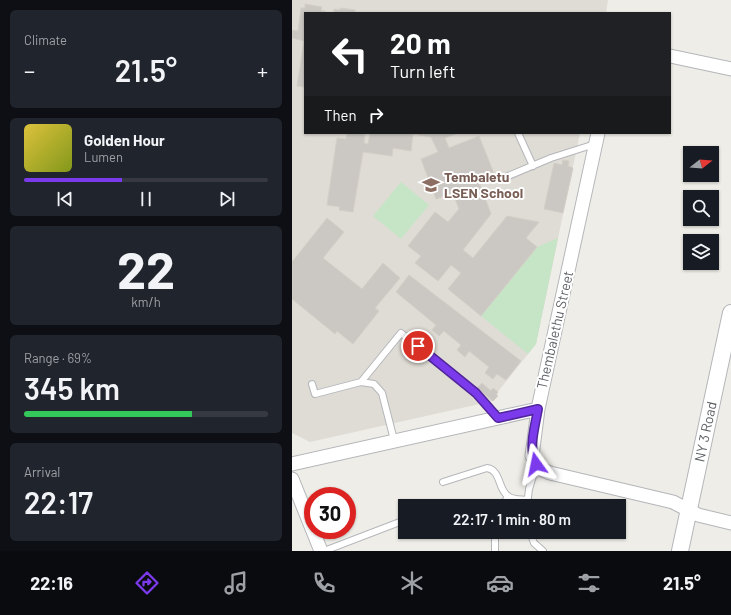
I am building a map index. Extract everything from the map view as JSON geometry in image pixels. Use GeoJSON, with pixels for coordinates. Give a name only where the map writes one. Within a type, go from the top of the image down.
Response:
{"type":"FeatureCollection","features":[{"type":"Feature","properties":{"kind":"street"},"geometry":{"type":"LineString","coordinates":[[671,56],[731,69]]}},
{"type":"Feature","properties":{"kind":"street","name":"Thembalethu Street"},"geometry":{"type":"LineString","coordinates":[[536,464],[532,456],[532,448],[538,409],[596,139]]}},
{"type":"Feature","properties":{"kind":"street","name":"NY 3 Road"},"geometry":{"type":"LineString","coordinates":[[680,551],[731,313]]}},
{"type":"Feature","properties":{"kind":"street"},"geometry":{"type":"LineString","coordinates":[[292,464],[538,409]]}},
{"type":"Feature","properties":{"kind":"street"},"geometry":{"type":"LineString","coordinates":[[536,464],[543,470],[550,473],[673,502],[688,511],[709,519],[731,523]]}},
{"type":"Feature","properties":{"kind":"street"},"geometry":{"type":"LineString","coordinates":[[292,479],[321,551]]}},
{"type":"Feature","properties":{"kind":"lane"},"geometry":{"type":"LineString","coordinates":[[518,134],[533,166]]}},
{"type":"Feature","properties":{"kind":"lane"},"geometry":{"type":"LineString","coordinates":[[501,179],[596,139]]}},
{"type":"Feature","properties":{"kind":"lane"},"geometry":{"type":"LineString","coordinates":[[362,382],[402,333],[476,393],[498,418]]}},
{"type":"Feature","properties":{"kind":"lane"},"geometry":{"type":"LineString","coordinates":[[312,384],[315,394],[362,382],[374,384],[382,392],[394,440]]}},
{"type":"Feature","properties":{"kind":"lane"},"geometry":{"type":"LineString","coordinates":[[528,499],[536,464]]}},
{"type":"Feature","properties":{"kind":"lane"},"geometry":{"type":"LineString","coordinates":[[442,482],[487,468],[491,469],[495,473],[508,497],[514,499]]}},
{"type":"Feature","properties":{"kind":"lane"},"geometry":{"type":"LineString","coordinates":[[324,551],[398,523]]}},
{"type":"Feature","properties":{"kind":"lane"},"geometry":{"type":"LineString","coordinates":[[494,551],[495,539]]}},
{"type":"Feature","properties":{"kind":"lane"},"geometry":{"type":"LineString","coordinates":[[532,539],[534,544],[543,551]]}},
{"type":"Feature","properties":{"kind":"shaded area","name":"Tembaletu LSEN School"},"geometry":{"type":"Polygon","coordinates":[[[292,0],[608,0],[606,12],[304,12],[304,134],[580,134],[536,344],[496,394],[498,396],[493,401],[310,442],[292,433],[292,0]]]}},
{"type":"Feature","properties":{"kind":"green space"},"geometry":{"type":"Polygon","coordinates":[[[401,182],[429,205],[401,239],[373,216],[401,182]]]}},
{"type":"Feature","properties":{"kind":"green space"},"geometry":{"type":"Polygon","coordinates":[[[558,238],[536,344],[528,354],[481,316],[537,247],[558,238]]]}},
{"type":"Feature","properties":{"kind":"building"},"geometry":{"type":"Polygon","coordinates":[[[305,4],[322,7],[321,11],[325,12],[304,12],[304,41],[292,38],[292,30],[298,31],[301,8],[305,8],[305,4]]]}},
{"type":"Feature","properties":{"kind":"building"},"geometry":{"type":"Polygon","coordinates":[[[340,8],[355,10],[355,12],[334,12],[334,9],[340,10],[340,8]]]}},
{"type":"Feature","properties":{"kind":"building"},"geometry":{"type":"Polygon","coordinates":[[[304,41],[304,87],[297,86],[304,41]]]}},
{"type":"Feature","properties":{"kind":"building"},"geometry":{"type":"Polygon","coordinates":[[[347,134],[365,134],[364,143],[368,144],[370,134],[413,134],[411,151],[393,148],[392,156],[363,152],[353,212],[339,210],[340,207],[327,205],[337,138],[346,139],[347,134]]]}},
{"type":"Feature","properties":{"kind":"building"},"geometry":{"type":"Polygon","coordinates":[[[413,134],[455,134],[445,138],[449,148],[479,136],[495,176],[479,182],[491,214],[463,250],[473,258],[507,216],[539,222],[526,238],[537,247],[481,316],[448,289],[461,273],[451,265],[438,281],[415,263],[421,256],[408,246],[435,212],[448,222],[459,209],[453,193],[436,199],[421,159],[438,152],[431,137],[413,134]]]}},
{"type":"Feature","properties":{"kind":"building"},"geometry":{"type":"Polygon","coordinates":[[[563,160],[569,161],[568,166],[573,168],[563,213],[544,209],[554,163],[562,165],[563,160]]]}},
{"type":"Feature","properties":{"kind":"building"},"geometry":{"type":"Polygon","coordinates":[[[327,218],[344,232],[323,258],[362,289],[383,263],[400,278],[375,308],[379,311],[353,344],[337,331],[335,334],[292,299],[292,262],[327,218]]]}},
{"type":"Feature","properties":{"kind":"building"},"geometry":{"type":"Polygon","coordinates":[[[409,275],[521,361],[506,380],[497,374],[493,379],[485,373],[489,367],[469,351],[465,357],[457,350],[461,345],[444,331],[439,336],[432,330],[436,325],[396,292],[409,275]]]}},
{"type":"Feature","properties":{"kind":"building"},"geometry":{"type":"Polygon","coordinates":[[[482,383],[491,391],[493,388],[498,392],[496,395],[498,396],[493,401],[477,388],[482,383]]]}},
{"type":"Feature","properties":{"kind":"place","name":"Tembaletu LSEN School"},"geometry":{"type":"Point","coordinates":[431,185]}},
{"type":"Feature","properties":{"kind":"route"},"geometry":{"type":"LineString","coordinates":[[418,346],[476,393],[498,418],[538,409],[532,448],[532,456],[536,464]]}}]}
